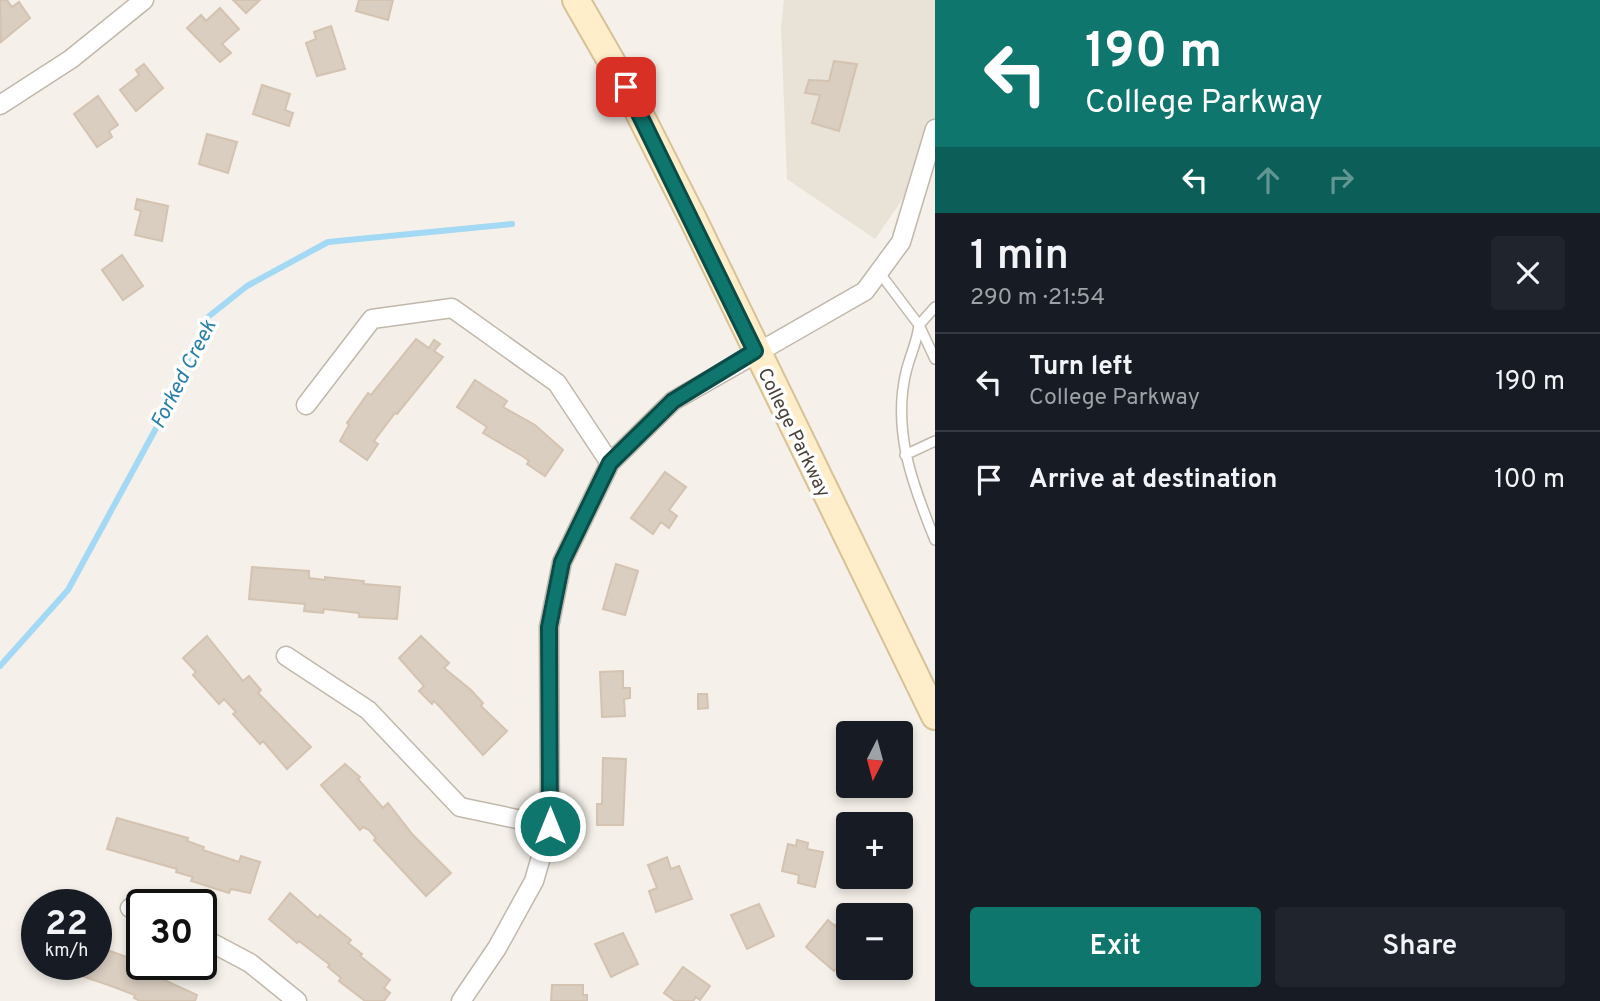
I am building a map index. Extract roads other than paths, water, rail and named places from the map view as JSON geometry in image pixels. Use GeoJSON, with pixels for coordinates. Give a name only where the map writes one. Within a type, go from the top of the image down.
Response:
{"type":"FeatureCollection","features":[{"type":"Feature","properties":{"kind":"main road","name":"College Parkway"},"geometry":{"type":"LineString","coordinates":[[576,0],[626,87],[935,716]]}},
{"type":"Feature","properties":{"kind":"street"},"geometry":{"type":"LineString","coordinates":[[0,105],[71,59],[144,0]]}},
{"type":"Feature","properties":{"kind":"street"},"geometry":{"type":"LineString","coordinates":[[461,1001],[497,948],[534,881],[550,826],[549,627],[562,562],[610,463],[673,401],[755,351],[865,291],[901,242],[935,129]]}},
{"type":"Feature","properties":{"kind":"street"},"geometry":{"type":"LineString","coordinates":[[306,405],[372,320],[452,308],[557,383],[610,463]]}},
{"type":"Feature","properties":{"kind":"street"},"geometry":{"type":"LineString","coordinates":[[286,656],[368,710],[460,807],[550,826]]}},
{"type":"Feature","properties":{"kind":"street"},"geometry":{"type":"LineString","coordinates":[[217,945],[250,963],[297,1001]]}},
{"type":"Feature","properties":{"kind":"lane"},"geometry":{"type":"LineString","coordinates":[[879,272],[919,326],[935,359]]}},
{"type":"Feature","properties":{"kind":"lane"},"geometry":{"type":"LineString","coordinates":[[935,307],[919,326],[917,345],[906,372],[902,417],[905,455],[935,540]]}},
{"type":"Feature","properties":{"kind":"lane"},"geometry":{"type":"LineString","coordinates":[[905,455],[935,441]]}},
{"type":"Feature","properties":{"kind":"waterway","name":"Forked Creek"},"geometry":{"type":"LineString","coordinates":[[0,666],[68,590],[166,410],[208,317],[247,286],[328,242],[512,224]]}}]}
